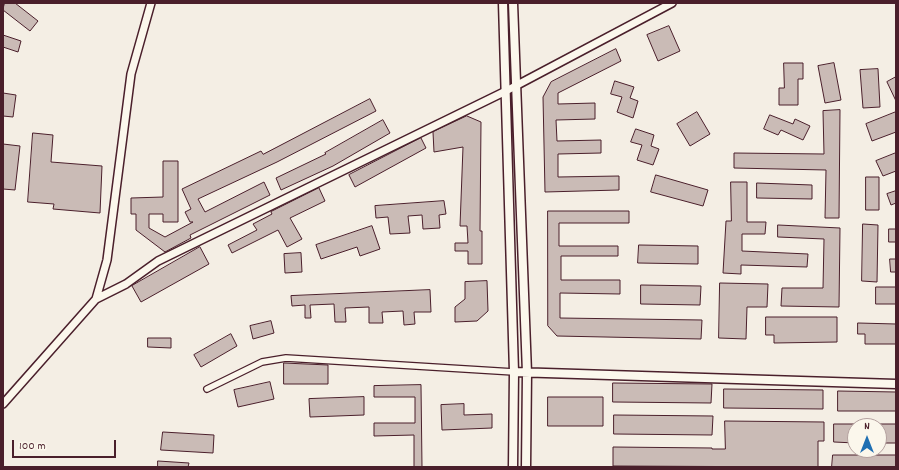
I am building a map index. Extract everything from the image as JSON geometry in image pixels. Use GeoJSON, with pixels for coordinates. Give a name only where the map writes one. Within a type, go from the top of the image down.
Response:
{"type":"FeatureCollection","features":[{"type":"Feature","properties":{"kind":"main road"},"geometry":{"type":"LineString","coordinates":[[504,3],[514,372],[513,467]]}},
{"type":"Feature","properties":{"kind":"main road"},"geometry":{"type":"LineString","coordinates":[[513,3],[527,373],[526,467]]}},
{"type":"Feature","properties":{"kind":"main road"},"geometry":{"type":"LineString","coordinates":[[514,372],[896,384]]}},
{"type":"Feature","properties":{"kind":"street"},"geometry":{"type":"LineString","coordinates":[[96,299],[107,260],[131,74],[151,3]]}},
{"type":"Feature","properties":{"kind":"street"},"geometry":{"type":"LineString","coordinates":[[3,404],[96,299],[126,284],[158,261],[506,91],[672,3]]}},
{"type":"Feature","properties":{"kind":"street"},"geometry":{"type":"LineString","coordinates":[[207,389],[262,362],[286,358],[514,372]]}},
{"type":"Feature","properties":{"kind":"building"},"geometry":{"type":"Polygon","coordinates":[[[5,3],[15,3],[38,21],[30,31],[3,10],[5,3]]]}},
{"type":"Feature","properties":{"kind":"building"},"geometry":{"type":"Polygon","coordinates":[[[669,26],[680,51],[658,61],[647,35],[669,26]]]}},
{"type":"Feature","properties":{"kind":"building"},"geometry":{"type":"Polygon","coordinates":[[[3,35],[21,41],[18,52],[3,47],[3,35]]]}},
{"type":"Feature","properties":{"kind":"building"},"geometry":{"type":"Polygon","coordinates":[[[616,49],[621,61],[558,93],[558,104],[595,103],[595,119],[556,120],[557,141],[601,140],[601,153],[558,154],[558,177],[619,176],[619,190],[545,192],[543,97],[551,82],[616,49]]]}},
{"type":"Feature","properties":{"kind":"building"},"geometry":{"type":"Polygon","coordinates":[[[784,63],[803,63],[803,79],[798,79],[798,105],[779,105],[779,88],[784,88],[784,63]]]}},
{"type":"Feature","properties":{"kind":"building"},"geometry":{"type":"Polygon","coordinates":[[[834,63],[841,100],[825,103],[818,66],[834,63]]]}},
{"type":"Feature","properties":{"kind":"building"},"geometry":{"type":"Polygon","coordinates":[[[878,69],[880,107],[863,108],[860,70],[878,69]]]}},
{"type":"Feature","properties":{"kind":"building"},"geometry":{"type":"Polygon","coordinates":[[[896,77],[896,101],[887,82],[896,77]]]}},
{"type":"Feature","properties":{"kind":"building"},"geometry":{"type":"Polygon","coordinates":[[[615,81],[634,87],[630,98],[638,101],[633,118],[617,112],[622,97],[611,94],[615,81]]]}},
{"type":"Feature","properties":{"kind":"building"},"geometry":{"type":"Polygon","coordinates":[[[3,93],[16,95],[13,117],[3,116],[3,93]]]}},
{"type":"Feature","properties":{"kind":"building"},"geometry":{"type":"Polygon","coordinates":[[[370,99],[376,111],[277,162],[198,199],[205,212],[264,182],[270,195],[190,235],[191,238],[165,252],[136,230],[136,214],[131,214],[131,198],[163,197],[163,161],[178,161],[178,222],[163,222],[163,214],[149,214],[149,228],[165,237],[193,222],[190,222],[185,212],[191,209],[182,189],[261,151],[263,154],[370,99]]]}},
{"type":"Feature","properties":{"kind":"building"},"geometry":{"type":"Polygon","coordinates":[[[840,110],[839,218],[825,218],[826,170],[734,168],[734,153],[824,154],[823,111],[840,110]]]}},
{"type":"Feature","properties":{"kind":"building"},"geometry":{"type":"Polygon","coordinates":[[[697,112],[710,134],[690,146],[677,124],[697,112]]]}},
{"type":"Feature","properties":{"kind":"building"},"geometry":{"type":"Polygon","coordinates":[[[896,112],[896,132],[872,141],[866,124],[896,112]]]}},
{"type":"Feature","properties":{"kind":"building"},"geometry":{"type":"Polygon","coordinates":[[[770,115],[793,124],[795,119],[810,126],[803,140],[781,130],[778,135],[764,129],[770,115]]]}},
{"type":"Feature","properties":{"kind":"building"},"geometry":{"type":"Polygon","coordinates":[[[467,116],[481,122],[480,231],[482,231],[482,264],[468,264],[468,251],[455,251],[455,243],[468,243],[467,226],[460,226],[463,147],[434,152],[433,132],[467,116]]]}},
{"type":"Feature","properties":{"kind":"building"},"geometry":{"type":"Polygon","coordinates":[[[383,120],[390,133],[333,166],[281,190],[276,178],[326,154],[325,153],[383,120]]]}},
{"type":"Feature","properties":{"kind":"building"},"geometry":{"type":"Polygon","coordinates":[[[636,129],[654,135],[651,146],[659,149],[653,165],[637,160],[642,145],[631,142],[636,129]]]}},
{"type":"Feature","properties":{"kind":"building"},"geometry":{"type":"Polygon","coordinates":[[[33,133],[53,135],[51,162],[102,166],[100,213],[53,209],[54,204],[28,202],[33,133]]]}},
{"type":"Feature","properties":{"kind":"building"},"geometry":{"type":"Polygon","coordinates":[[[421,138],[426,148],[355,187],[349,175],[421,138]]]}},
{"type":"Feature","properties":{"kind":"building"},"geometry":{"type":"Polygon","coordinates":[[[3,144],[20,146],[15,190],[3,189],[3,144]]]}},
{"type":"Feature","properties":{"kind":"building"},"geometry":{"type":"Polygon","coordinates":[[[896,153],[896,171],[883,176],[876,161],[896,153]]]}},
{"type":"Feature","properties":{"kind":"building"},"geometry":{"type":"Polygon","coordinates":[[[656,175],[708,190],[703,206],[651,192],[656,175]]]}},
{"type":"Feature","properties":{"kind":"building"},"geometry":{"type":"Polygon","coordinates":[[[866,177],[879,177],[879,210],[866,210],[866,177]]]}},
{"type":"Feature","properties":{"kind":"building"},"geometry":{"type":"Polygon","coordinates":[[[731,182],[747,182],[747,222],[766,222],[765,234],[742,234],[742,251],[808,254],[807,267],[741,265],[741,274],[723,273],[726,221],[731,221],[731,182]]]}},
{"type":"Feature","properties":{"kind":"building"},"geometry":{"type":"Polygon","coordinates":[[[757,183],[812,185],[812,199],[757,198],[757,183]]]}},
{"type":"Feature","properties":{"kind":"building"},"geometry":{"type":"Polygon","coordinates":[[[319,188],[325,201],[290,218],[302,239],[287,247],[278,230],[232,253],[228,245],[257,230],[253,224],[272,214],[271,212],[319,188]]]}},
{"type":"Feature","properties":{"kind":"building"},"geometry":{"type":"Polygon","coordinates":[[[896,191],[896,203],[891,205],[887,194],[896,191]]]}},
{"type":"Feature","properties":{"kind":"building"},"geometry":{"type":"Polygon","coordinates":[[[444,201],[446,214],[439,215],[440,228],[423,229],[422,215],[408,216],[410,233],[390,234],[388,217],[376,218],[375,206],[444,201]]]}},
{"type":"Feature","properties":{"kind":"building"},"geometry":{"type":"Polygon","coordinates":[[[548,211],[629,211],[629,223],[559,223],[559,246],[618,246],[618,256],[561,256],[561,280],[620,280],[620,294],[560,293],[560,318],[702,320],[701,339],[557,336],[548,326],[548,211]]]}},
{"type":"Feature","properties":{"kind":"building"},"geometry":{"type":"Polygon","coordinates":[[[863,224],[878,225],[877,282],[862,281],[863,224]]]}},
{"type":"Feature","properties":{"kind":"building"},"geometry":{"type":"Polygon","coordinates":[[[778,225],[840,228],[839,307],[781,306],[782,288],[823,288],[824,239],[778,237],[778,225]]]}},
{"type":"Feature","properties":{"kind":"building"},"geometry":{"type":"Polygon","coordinates":[[[372,226],[380,249],[360,256],[357,247],[321,259],[316,245],[372,226]]]}},
{"type":"Feature","properties":{"kind":"building"},"geometry":{"type":"Polygon","coordinates":[[[889,229],[896,229],[896,242],[889,242],[889,229]]]}},
{"type":"Feature","properties":{"kind":"building"},"geometry":{"type":"Polygon","coordinates":[[[639,245],[698,246],[698,264],[638,263],[639,245]]]}},
{"type":"Feature","properties":{"kind":"building"},"geometry":{"type":"Polygon","coordinates":[[[200,247],[209,264],[141,302],[132,286],[200,247]]]}},
{"type":"Feature","properties":{"kind":"building"},"geometry":{"type":"Polygon","coordinates":[[[301,253],[302,272],[285,273],[284,254],[301,253]]]}},
{"type":"Feature","properties":{"kind":"building"},"geometry":{"type":"Polygon","coordinates":[[[890,259],[896,259],[896,272],[891,272],[890,259]]]}},
{"type":"Feature","properties":{"kind":"building"},"geometry":{"type":"Polygon","coordinates":[[[487,281],[488,311],[477,321],[455,322],[455,307],[465,299],[465,282],[487,281]]]}},
{"type":"Feature","properties":{"kind":"building"},"geometry":{"type":"Polygon","coordinates":[[[720,283],[768,284],[767,307],[747,307],[746,339],[719,338],[720,283]]]}},
{"type":"Feature","properties":{"kind":"building"},"geometry":{"type":"Polygon","coordinates":[[[641,285],[701,286],[700,305],[641,304],[641,285]]]}},
{"type":"Feature","properties":{"kind":"building"},"geometry":{"type":"Polygon","coordinates":[[[876,287],[896,287],[896,304],[876,304],[876,287]]]}},
{"type":"Feature","properties":{"kind":"building"},"geometry":{"type":"Polygon","coordinates":[[[430,290],[431,312],[414,312],[415,324],[404,325],[403,311],[382,312],[383,323],[369,323],[369,307],[345,308],[346,322],[335,322],[334,304],[310,305],[311,318],[305,318],[305,305],[292,306],[291,296],[430,290]]]}},
{"type":"Feature","properties":{"kind":"building"},"geometry":{"type":"Polygon","coordinates":[[[766,317],[837,317],[837,342],[774,343],[774,335],[766,335],[766,317]]]}},
{"type":"Feature","properties":{"kind":"building"},"geometry":{"type":"Polygon","coordinates":[[[271,321],[274,333],[253,339],[250,326],[271,321]]]}},
{"type":"Feature","properties":{"kind":"building"},"geometry":{"type":"Polygon","coordinates":[[[858,323],[896,324],[896,344],[865,344],[865,334],[858,334],[858,323]]]}},
{"type":"Feature","properties":{"kind":"building"},"geometry":{"type":"Polygon","coordinates":[[[231,334],[237,346],[201,367],[194,355],[231,334]]]}},
{"type":"Feature","properties":{"kind":"building"},"geometry":{"type":"Polygon","coordinates":[[[148,338],[171,338],[171,348],[148,347],[148,338]]]}},
{"type":"Feature","properties":{"kind":"building"},"geometry":{"type":"Polygon","coordinates":[[[284,363],[328,365],[328,384],[284,384],[284,363]]]}},
{"type":"Feature","properties":{"kind":"building"},"geometry":{"type":"Polygon","coordinates":[[[270,382],[274,399],[238,407],[234,390],[270,382]]]}},
{"type":"Feature","properties":{"kind":"building"},"geometry":{"type":"Polygon","coordinates":[[[613,383],[712,384],[711,403],[613,402],[613,383]]]}},
{"type":"Feature","properties":{"kind":"building"},"geometry":{"type":"Polygon","coordinates":[[[421,385],[422,467],[414,467],[414,435],[374,436],[374,423],[415,423],[415,397],[374,397],[374,386],[421,385]]]}},
{"type":"Feature","properties":{"kind":"building"},"geometry":{"type":"Polygon","coordinates":[[[724,389],[823,390],[823,409],[724,408],[724,389]]]}},
{"type":"Feature","properties":{"kind":"building"},"geometry":{"type":"Polygon","coordinates":[[[838,391],[896,392],[896,411],[838,411],[838,391]]]}},
{"type":"Feature","properties":{"kind":"building"},"geometry":{"type":"Polygon","coordinates":[[[364,397],[364,415],[310,417],[309,399],[364,397]]]}},
{"type":"Feature","properties":{"kind":"building"},"geometry":{"type":"Polygon","coordinates":[[[548,397],[603,397],[603,426],[548,426],[548,397]]]}},
{"type":"Feature","properties":{"kind":"building"},"geometry":{"type":"Polygon","coordinates":[[[464,404],[464,415],[492,414],[492,428],[442,430],[441,405],[464,404]]]}},
{"type":"Feature","properties":{"kind":"building"},"geometry":{"type":"Polygon","coordinates":[[[614,415],[713,416],[712,435],[614,434],[614,415]]]}},
{"type":"Feature","properties":{"kind":"building"},"geometry":{"type":"Polygon","coordinates":[[[725,421],[824,422],[824,441],[818,441],[818,467],[613,466],[613,447],[725,449],[725,421]]]}},
{"type":"Feature","properties":{"kind":"building"},"geometry":{"type":"Polygon","coordinates":[[[834,424],[847,424],[847,443],[834,442],[834,424]]]}},
{"type":"Feature","properties":{"kind":"building"},"geometry":{"type":"Polygon","coordinates":[[[887,424],[896,424],[896,443],[887,443],[887,424]]]}},
{"type":"Feature","properties":{"kind":"building"},"geometry":{"type":"Polygon","coordinates":[[[163,432],[214,435],[213,453],[161,450],[163,432]]]}},
{"type":"Feature","properties":{"kind":"building"},"geometry":{"type":"Polygon","coordinates":[[[833,455],[847,455],[847,458],[887,458],[887,455],[896,455],[896,467],[832,467],[833,455]]]}},
{"type":"Feature","properties":{"kind":"building"},"geometry":{"type":"Polygon","coordinates":[[[158,461],[189,463],[188,467],[158,467],[158,461]]]}}]}
